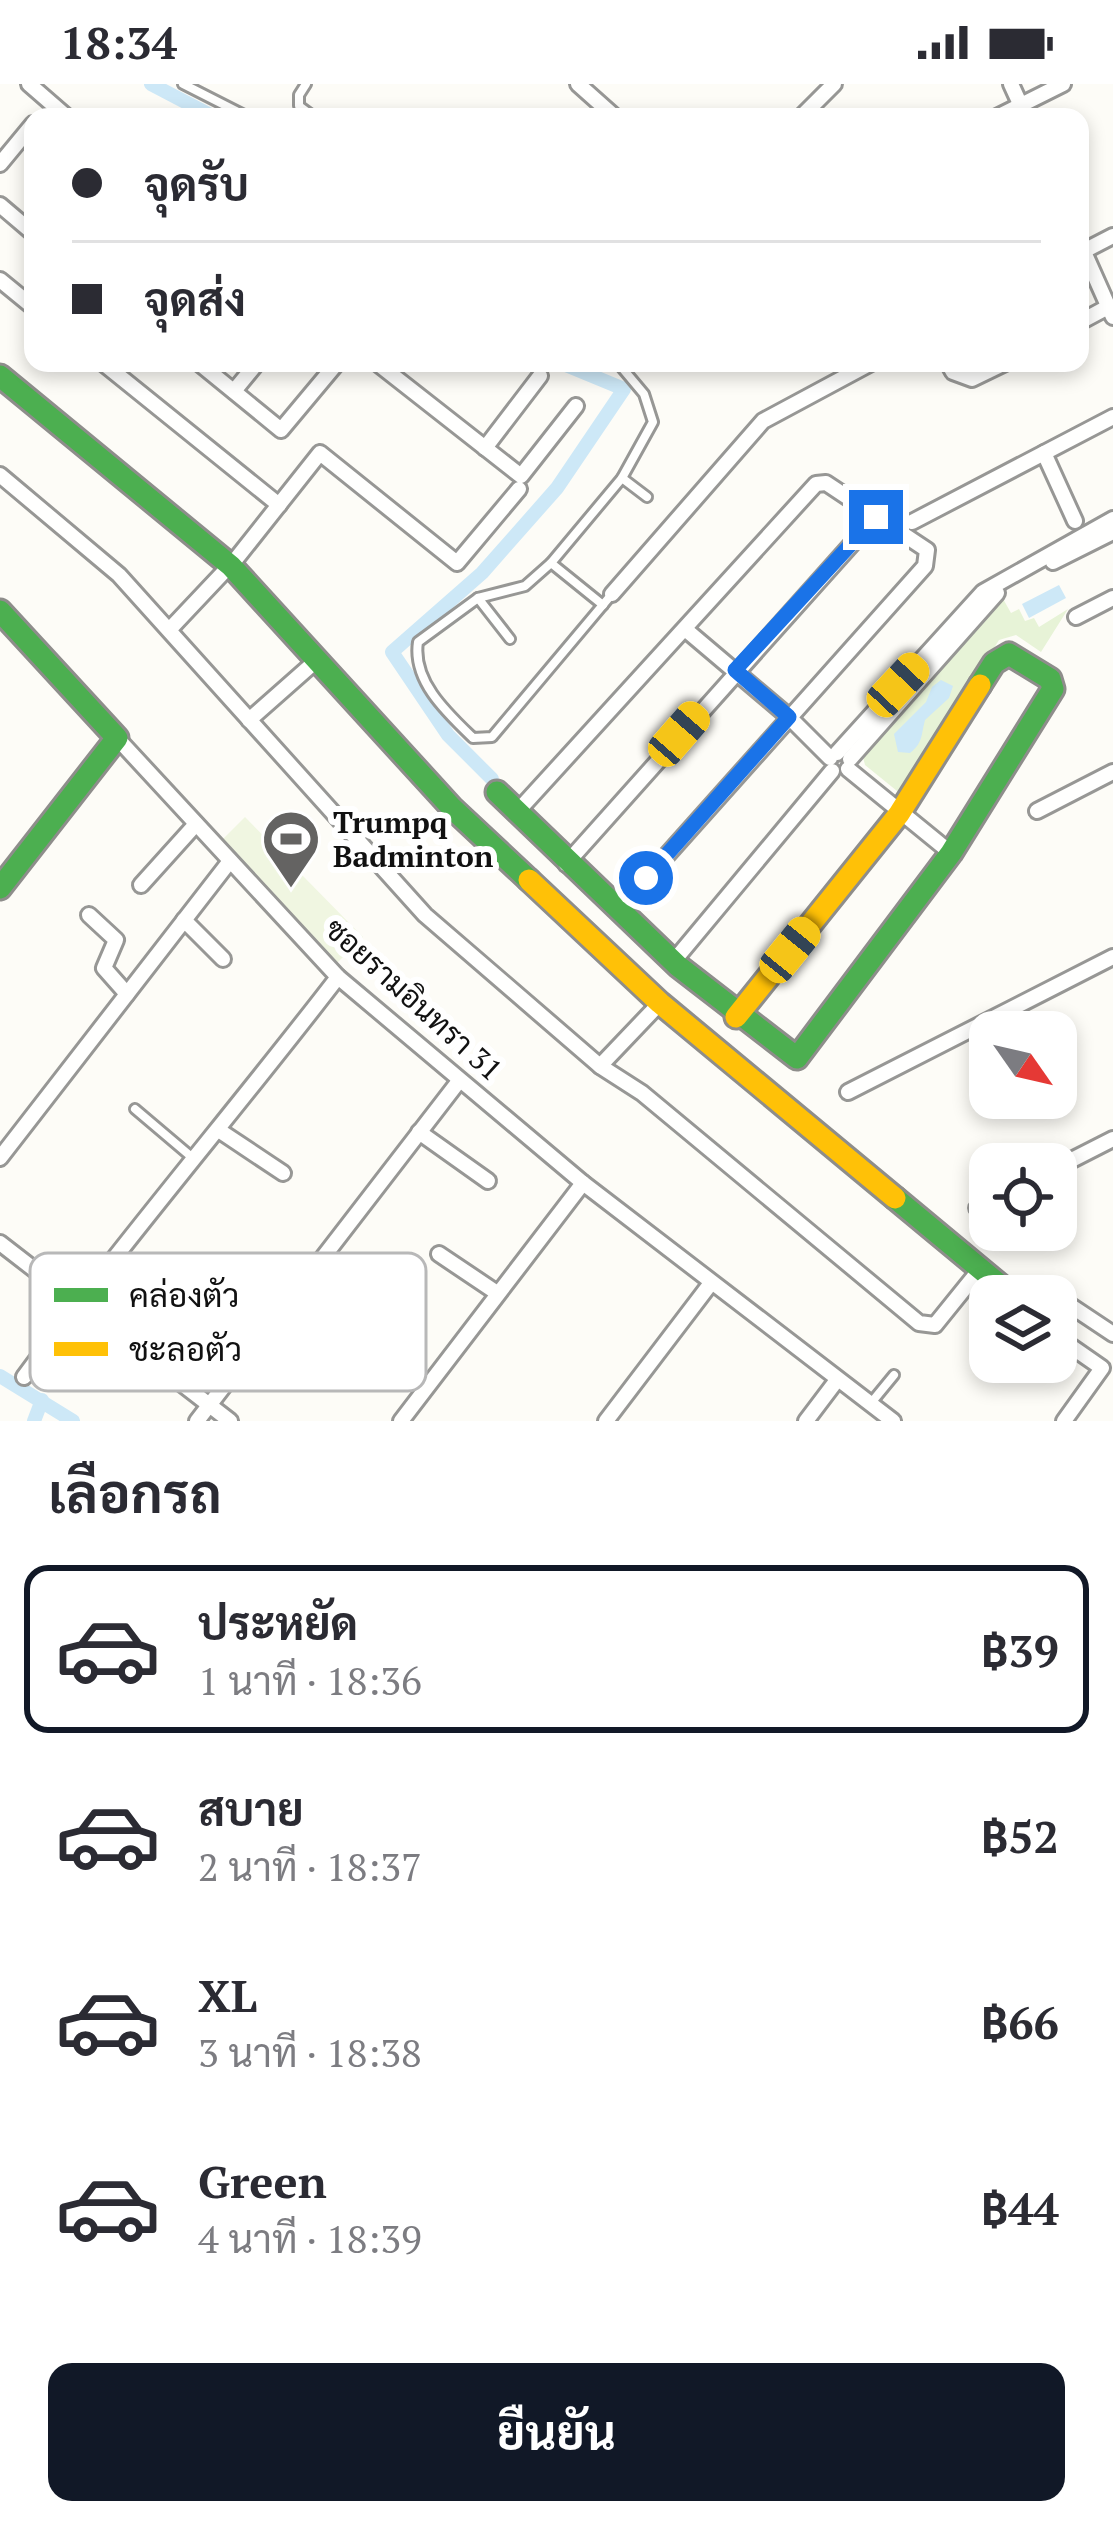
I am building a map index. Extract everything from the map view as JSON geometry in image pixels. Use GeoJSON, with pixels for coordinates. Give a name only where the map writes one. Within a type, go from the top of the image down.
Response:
{"type":"FeatureCollection","features":[{"type":"Feature","properties":{"kind":"street"},"geometry":{"type":"LineString","coordinates":[[29,84],[56,108]]}},
{"type":"Feature","properties":{"kind":"street"},"geometry":{"type":"LineString","coordinates":[[578,84],[605,108]]}},
{"type":"Feature","properties":{"kind":"street"},"geometry":{"type":"LineString","coordinates":[[810,108],[834,84]]}},
{"type":"Feature","properties":{"kind":"street"},"geometry":{"type":"LineString","coordinates":[[1027,108],[1063,84]]}},
{"type":"Feature","properties":{"kind":"street"},"geometry":{"type":"LineString","coordinates":[[46,108],[50,103]]}},
{"type":"Feature","properties":{"kind":"street"},"geometry":{"type":"LineString","coordinates":[[0,164],[24,135]]}},
{"type":"Feature","properties":{"kind":"street"},"geometry":{"type":"LineString","coordinates":[[0,205],[24,225]]}},
{"type":"Feature","properties":{"kind":"street"},"geometry":{"type":"LineString","coordinates":[[1089,266],[1111,312]]}},
{"type":"Feature","properties":{"kind":"street"},"geometry":{"type":"LineString","coordinates":[[0,280],[24,300]]}},
{"type":"Feature","properties":{"kind":"street"},"geometry":{"type":"LineString","coordinates":[[114,372],[279,505]]}},
{"type":"Feature","properties":{"kind":"street"},"geometry":{"type":"LineString","coordinates":[[211,372],[281,430],[329,372]]}},
{"type":"Feature","properties":{"kind":"street"},"geometry":{"type":"LineString","coordinates":[[234,391],[250,372]]}},
{"type":"Feature","properties":{"kind":"street"},"geometry":{"type":"LineString","coordinates":[[388,372],[521,476],[576,406]]}},
{"type":"Feature","properties":{"kind":"street"},"geometry":{"type":"LineString","coordinates":[[608,600],[763,421],[854,372]]}},
{"type":"Feature","properties":{"kind":"street"},"geometry":{"type":"LineString","coordinates":[[953,372],[972,379],[986,372]]}},
{"type":"Feature","properties":{"kind":"street"},"geometry":{"type":"LineString","coordinates":[[0,376],[230,566],[452,808],[659,1003],[989,1275]]}},
{"type":"Feature","properties":{"kind":"street"},"geometry":{"type":"LineString","coordinates":[[485,448],[540,376]]}},
{"type":"Feature","properties":{"kind":"street"},"geometry":{"type":"LineString","coordinates":[[912,522],[1113,417]]}},
{"type":"Feature","properties":{"kind":"street"},"geometry":{"type":"LineString","coordinates":[[170,628],[230,566],[320,453],[457,563],[519,488]]}},
{"type":"Feature","properties":{"kind":"street"},"geometry":{"type":"LineString","coordinates":[[1044,453],[1075,521]]}},
{"type":"Feature","properties":{"kind":"street"},"geometry":{"type":"LineString","coordinates":[[0,475],[119,575],[424,915],[600,1066],[642,1094],[919,1323],[935,1325],[981,1268]]}},
{"type":"Feature","properties":{"kind":"street"},"geometry":{"type":"LineString","coordinates":[[518,812],[816,484],[826,484],[927,550],[928,558],[618,910]]}},
{"type":"Feature","properties":{"kind":"street"},"geometry":{"type":"LineString","coordinates":[[566,864],[876,517]]}},
{"type":"Feature","properties":{"kind":"street"},"geometry":{"type":"LineString","coordinates":[[673,962],[983,592],[1113,519]]}},
{"type":"Feature","properties":{"kind":"street"},"geometry":{"type":"LineString","coordinates":[[839,762],[995,594],[1113,532]]}},
{"type":"Feature","properties":{"kind":"street"},"geometry":{"type":"LineString","coordinates":[[1076,617],[1113,598]]}},
{"type":"Feature","properties":{"kind":"street","name":"ซอยรามอินทรา 31"},"geometry":{"type":"LineString","coordinates":[[0,610],[338,977],[583,1183],[893,1421]]}},
{"type":"Feature","properties":{"kind":"street"},"geometry":{"type":"LineString","coordinates":[[686,629],[898,814],[951,853]]}},
{"type":"Feature","properties":{"kind":"street"},"geometry":{"type":"LineString","coordinates":[[497,793],[673,962],[736,1017],[797,1058],[951,853],[1053,689],[1050,680],[1009,654],[1001,656],[898,814],[736,1017]]}},
{"type":"Feature","properties":{"kind":"street"},"geometry":{"type":"LineString","coordinates":[[249,720],[317,660]]}},
{"type":"Feature","properties":{"kind":"street"},"geometry":{"type":"LineString","coordinates":[[5,873],[117,739]]}},
{"type":"Feature","properties":{"kind":"street"},"geometry":{"type":"LineString","coordinates":[[1036,811],[1113,772]]}},
{"type":"Feature","properties":{"kind":"street"},"geometry":{"type":"LineString","coordinates":[[141,885],[196,824]]}},
{"type":"Feature","properties":{"kind":"street"},"geometry":{"type":"LineString","coordinates":[[0,1158],[230,861]]}},
{"type":"Feature","properties":{"kind":"street"},"geometry":{"type":"LineString","coordinates":[[89,915],[116,940],[104,968],[127,994]]}},
{"type":"Feature","properties":{"kind":"street"},"geometry":{"type":"LineString","coordinates":[[184,920],[223,959]]}},
{"type":"Feature","properties":{"kind":"street"},"geometry":{"type":"LineString","coordinates":[[848,1092],[1113,957]]}},
{"type":"Feature","properties":{"kind":"street"},"geometry":{"type":"LineString","coordinates":[[119,1253],[338,977]]}},
{"type":"Feature","properties":{"kind":"street"},"geometry":{"type":"LineString","coordinates":[[600,1066],[659,1003]]}},
{"type":"Feature","properties":{"kind":"street"},"geometry":{"type":"LineString","coordinates":[[325,1253],[459,1081]]}},
{"type":"Feature","properties":{"kind":"street"},"geometry":{"type":"LineString","coordinates":[[220,1131],[283,1173]]}},
{"type":"Feature","properties":{"kind":"street"},"geometry":{"type":"LineString","coordinates":[[419,1132],[488,1181]]}},
{"type":"Feature","properties":{"kind":"street"},"geometry":{"type":"LineString","coordinates":[[1077,1157],[1113,1138]]}},
{"type":"Feature","properties":{"kind":"street"},"geometry":{"type":"LineString","coordinates":[[426,1387],[583,1183]]}},
{"type":"Feature","properties":{"kind":"street"},"geometry":{"type":"LineString","coordinates":[[0,1243],[30,1267]]}},
{"type":"Feature","properties":{"kind":"street"},"geometry":{"type":"LineString","coordinates":[[439,1254],[496,1293]]}},
{"type":"Feature","properties":{"kind":"street"},"geometry":{"type":"LineString","coordinates":[[606,1421],[711,1283]]}},
{"type":"Feature","properties":{"kind":"street"},"geometry":{"type":"LineString","coordinates":[[1077,1310],[1113,1334]]}},
{"type":"Feature","properties":{"kind":"street"},"geometry":{"type":"LineString","coordinates":[[1077,1351],[1102,1368],[1067,1416],[1085,1421]]}},
{"type":"Feature","properties":{"kind":"street"},"geometry":{"type":"LineString","coordinates":[[24,1377],[30,1369]]}},
{"type":"Feature","properties":{"kind":"street"},"geometry":{"type":"LineString","coordinates":[[806,1421],[838,1379]]}},
{"type":"Feature","properties":{"kind":"street"},"geometry":{"type":"LineString","coordinates":[[192,1391],[230,1421]]}},
{"type":"Feature","properties":{"kind":"street"},"geometry":{"type":"LineString","coordinates":[[197,1421],[220,1391]]}},
{"type":"Feature","properties":{"kind":"street"},"geometry":{"type":"LineString","coordinates":[[401,1421],[423,1391]]}},
{"type":"Feature","properties":{"kind":"lane"},"geometry":{"type":"LineString","coordinates":[[183,84],[230,108]]}},
{"type":"Feature","properties":{"kind":"lane"},"geometry":{"type":"LineString","coordinates":[[551,563],[608,600],[498,731],[483,740],[473,738],[448,715],[425,682],[418,642],[478,598],[525,586],[551,563],[622,478],[652,422],[644,394],[626,372]]}},
{"type":"Feature","properties":{"kind":"lane"},"geometry":{"type":"LineString","coordinates":[[622,478],[647,497]]}},
{"type":"Feature","properties":{"kind":"lane"},"geometry":{"type":"LineString","coordinates":[[478,598],[510,639]]}},
{"type":"Feature","properties":{"kind":"lane"},"geometry":{"type":"LineString","coordinates":[[135,1109],[196,1160]]}},
{"type":"Feature","properties":{"kind":"lane"},"geometry":{"type":"LineString","coordinates":[[870,1404],[894,1375]]}},
{"type":"Feature","properties":{"kind":"green space"},"geometry":{"type":"Polygon","coordinates":[[[1002,597],[1011,613],[1019,609],[1025,621],[1034,618],[1039,627],[1068,609],[1041,652],[1016,635],[999,640],[902,795],[865,765],[862,753],[1002,597]]]}},
{"type":"Feature","properties":{"kind":"green space","name":"Trumpq Badminton"},"geometry":{"type":"Polygon","coordinates":[[[245,817],[363,937],[337,963],[219,843],[245,817]]]}},
{"type":"Feature","properties":{"kind":"water"},"geometry":{"type":"Polygon","coordinates":[[[1059,585],[1066,598],[1029,618],[1022,604],[1059,585]]]}},
{"type":"Feature","properties":{"kind":"water"},"geometry":{"type":"Polygon","coordinates":[[[941,680],[953,686],[949,698],[925,720],[914,749],[898,752],[894,734],[941,680]]]}},
{"type":"Feature","properties":{"kind":"waterway"},"geometry":{"type":"LineString","coordinates":[[151,84],[197,108]]}},
{"type":"Feature","properties":{"kind":"waterway"},"geometry":{"type":"LineString","coordinates":[[492,779],[448,735],[392,652],[482,573],[557,488],[624,389],[583,372]]}},
{"type":"Feature","properties":{"kind":"waterway"},"geometry":{"type":"LineString","coordinates":[[0,1376],[73,1421]]}},
{"type":"Feature","properties":{"kind":"waterway"},"geometry":{"type":"LineString","coordinates":[[34,1421],[42,1400]]}},
{"type":"Feature","properties":{"kind":"traffic: fast"},"geometry":{"type":"LineString","coordinates":[[0,376],[231,566],[452,808],[529,880]]}},
{"type":"Feature","properties":{"kind":"traffic: fast"},"geometry":{"type":"LineString","coordinates":[[0,611],[117,738],[0,888]]}},
{"type":"Feature","properties":{"kind":"traffic: fast"},"geometry":{"type":"LineString","coordinates":[[497,792],[678,966],[797,1058],[951,853],[1053,689],[1050,679],[1009,654],[994,663],[980,685]]}},
{"type":"Feature","properties":{"kind":"traffic: fast"},"geometry":{"type":"LineString","coordinates":[[895,1198],[988,1275]]}},
{"type":"Feature","properties":{"kind":"traffic: slow"},"geometry":{"type":"LineString","coordinates":[[736,1017],[899,814],[980,685]]}},
{"type":"Feature","properties":{"kind":"traffic: slow"},"geometry":{"type":"LineString","coordinates":[[529,880],[660,1003],[895,1198]]}},
{"type":"Feature","properties":{"kind":"place","name":"Trumpq Badminton"},"geometry":{"type":"Point","coordinates":[291,890]}},
{"type":"Feature","properties":{"kind":"route"},"geometry":{"type":"LineString","coordinates":[[646,878],[789,717],[735,670],[876,517]]}}]}
